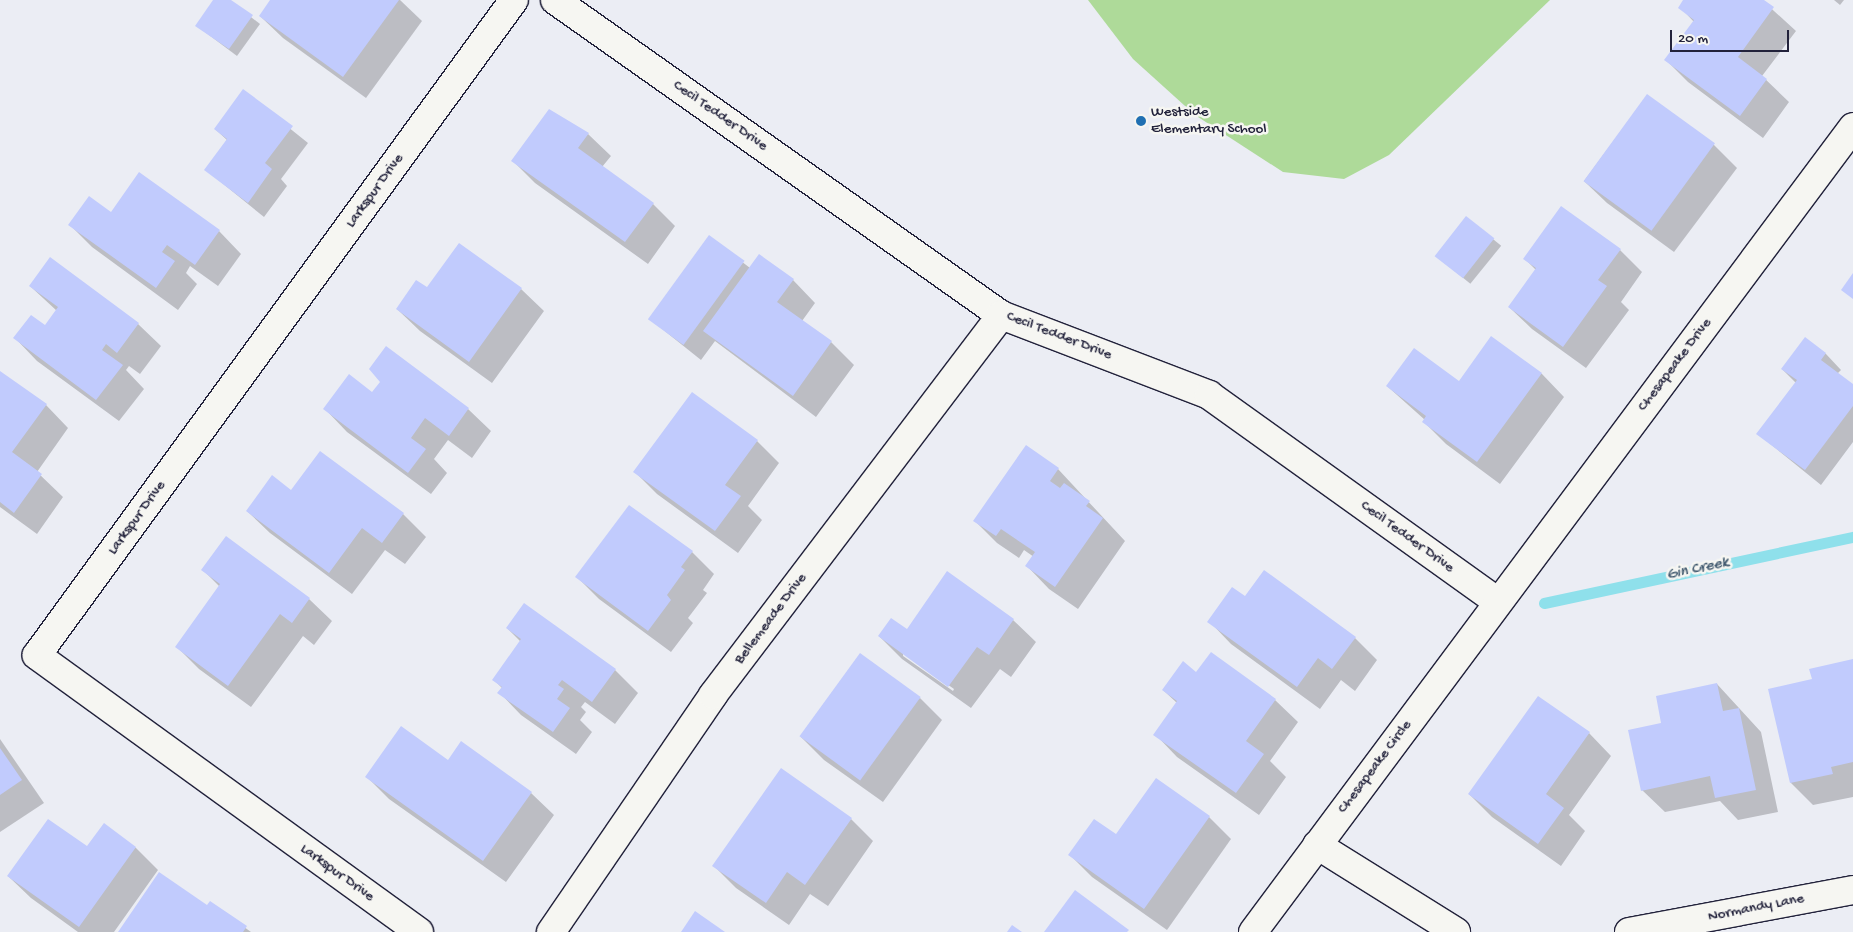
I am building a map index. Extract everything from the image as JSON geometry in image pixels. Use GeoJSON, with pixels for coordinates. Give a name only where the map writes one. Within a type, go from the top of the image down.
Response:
{"type":"FeatureCollection","features":[{"type":"Feature","properties":{"kind":"street","name":"Larkspur Drive"},"geometry":{"type":"LineString","coordinates":[[418,932],[37,655],[514,0]]}},
{"type":"Feature","properties":{"kind":"street","name":"Cecil Tedder Drive"},"geometry":{"type":"LineString","coordinates":[[555,0],[1001,315],[1209,395],[1498,602]]}},
{"type":"Feature","properties":{"kind":"street","name":"Chesapeake Drive"},"geometry":{"type":"LineString","coordinates":[[1498,602],[1853,127]]}},
{"type":"Feature","properties":{"kind":"street","name":"Bellemeade Drive"},"geometry":{"type":"LineString","coordinates":[[551,932],[714,695],[1001,315]]}},
{"type":"Feature","properties":{"kind":"street","name":"Chesapeake Circle"},"geometry":{"type":"LineString","coordinates":[[1253,932],[1498,602]]}},
{"type":"Feature","properties":{"kind":"street"},"geometry":{"type":"LineString","coordinates":[[1317,845],[1456,932]]}},
{"type":"Feature","properties":{"kind":"street","name":"Normandy Lane"},"geometry":{"type":"LineString","coordinates":[[1629,932],[1853,890]]}},
{"type":"Feature","properties":{"kind":"green space"},"geometry":{"type":"Polygon","coordinates":[[[1088,0],[1550,0],[1389,155],[1344,179],[1283,172],[1195,115],[1133,59],[1088,0]]]}},
{"type":"Feature","properties":{"kind":"building"},"geometry":{"type":"Polygon","coordinates":[[[213,0],[231,0],[253,15],[229,49],[195,26],[213,0]]]}},
{"type":"Feature","properties":{"kind":"building"},"geometry":{"type":"Polygon","coordinates":[[[270,0],[399,0],[343,77],[259,16],[270,0]]]}},
{"type":"Feature","properties":{"kind":"building"},"geometry":{"type":"Polygon","coordinates":[[[1683,0],[1764,0],[1774,7],[1738,57],[1767,79],[1740,116],[1664,60],[1694,20],[1678,8],[1683,0]]]}},
{"type":"Feature","properties":{"kind":"building"},"geometry":{"type":"Polygon","coordinates":[[[243,89],[293,126],[265,163],[272,169],[248,203],[204,170],[227,139],[214,129],[243,89]]]}},
{"type":"Feature","properties":{"kind":"building"},"geometry":{"type":"Polygon","coordinates":[[[1647,94],[1715,143],[1651,231],[1584,181],[1647,94]]]}},
{"type":"Feature","properties":{"kind":"building"},"geometry":{"type":"Polygon","coordinates":[[[549,109],[589,133],[578,148],[654,203],[625,242],[511,161],[549,109]]]}},
{"type":"Feature","properties":{"kind":"building"},"geometry":{"type":"Polygon","coordinates":[[[139,172],[220,230],[195,265],[167,245],[162,252],[175,261],[156,288],[68,225],[89,196],[111,212],[139,172]]]}},
{"type":"Feature","properties":{"kind":"building"},"geometry":{"type":"Polygon","coordinates":[[[1561,206],[1621,249],[1598,280],[1607,286],[1563,347],[1508,307],[1536,268],[1523,259],[1561,206]]]}},
{"type":"Feature","properties":{"kind":"building"},"geometry":{"type":"Polygon","coordinates":[[[1466,216],[1494,238],[1463,278],[1435,256],[1466,216]]]}},
{"type":"Feature","properties":{"kind":"building"},"geometry":{"type":"Polygon","coordinates":[[[709,235],[745,261],[683,345],[648,319],[709,235]]]}},
{"type":"Feature","properties":{"kind":"building"},"geometry":{"type":"Polygon","coordinates":[[[459,243],[522,288],[469,362],[396,309],[416,280],[427,287],[459,243]]]}},
{"type":"Feature","properties":{"kind":"building"},"geometry":{"type":"Polygon","coordinates":[[[759,254],[794,279],[777,302],[832,341],[793,396],[703,331],[759,254]]]}},
{"type":"Feature","properties":{"kind":"building"},"geometry":{"type":"Polygon","coordinates":[[[50,257],[139,323],[117,353],[106,344],[102,350],[123,365],[96,400],[13,338],[31,315],[45,325],[58,307],[29,286],[50,257]]]}},
{"type":"Feature","properties":{"kind":"building"},"geometry":{"type":"Polygon","coordinates":[[[1853,273],[1853,299],[1841,290],[1853,273]]]}},
{"type":"Feature","properties":{"kind":"building"},"geometry":{"type":"Polygon","coordinates":[[[1491,336],[1542,373],[1477,462],[1422,422],[1426,416],[1386,386],[1414,348],[1459,381],[1491,336]]]}},
{"type":"Feature","properties":{"kind":"building"},"geometry":{"type":"Polygon","coordinates":[[[1805,337],[1826,353],[1821,360],[1853,384],[1853,406],[1805,470],[1756,434],[1797,380],[1781,369],[1805,337]]]}},
{"type":"Feature","properties":{"kind":"building"},"geometry":{"type":"Polygon","coordinates":[[[386,346],[469,408],[449,436],[425,418],[411,438],[426,449],[408,473],[323,409],[349,374],[372,392],[380,382],[369,369],[386,346]]]}},
{"type":"Feature","properties":{"kind":"building"},"geometry":{"type":"Polygon","coordinates":[[[0,371],[47,404],[12,452],[42,474],[14,513],[0,502],[0,371]]]}},
{"type":"Feature","properties":{"kind":"building"},"geometry":{"type":"Polygon","coordinates":[[[692,392],[758,440],[725,485],[741,496],[715,531],[633,472],[692,392]]]}},
{"type":"Feature","properties":{"kind":"building"},"geometry":{"type":"Polygon","coordinates":[[[1026,445],[1059,468],[1050,481],[1060,488],[1064,483],[1090,501],[1086,506],[1103,518],[1055,587],[1025,566],[1035,552],[1001,529],[996,536],[973,521],[1026,445]]]}},
{"type":"Feature","properties":{"kind":"building"},"geometry":{"type":"Polygon","coordinates":[[[320,451],[404,513],[382,543],[362,528],[329,573],[246,511],[272,475],[291,490],[320,451]]]}},
{"type":"Feature","properties":{"kind":"building"},"geometry":{"type":"Polygon","coordinates":[[[629,505],[693,551],[681,567],[685,570],[667,595],[671,600],[648,631],[575,577],[629,505]]]}},
{"type":"Feature","properties":{"kind":"building"},"geometry":{"type":"Polygon","coordinates":[[[226,536],[310,598],[292,623],[280,614],[228,686],[175,647],[220,584],[201,570],[226,536]]]}},
{"type":"Feature","properties":{"kind":"building"},"geometry":{"type":"Polygon","coordinates":[[[1264,570],[1356,637],[1332,669],[1318,658],[1297,687],[1207,622],[1232,587],[1245,596],[1264,570]]]}},
{"type":"Feature","properties":{"kind":"building"},"geometry":{"type":"Polygon","coordinates":[[[947,571],[1014,619],[989,655],[977,647],[948,687],[878,636],[891,618],[907,629],[947,571]]]}},
{"type":"Feature","properties":{"kind":"building"},"geometry":{"type":"Polygon","coordinates":[[[524,603],[616,669],[592,702],[562,680],[558,685],[564,689],[557,699],[570,708],[553,732],[497,693],[502,687],[492,680],[521,639],[506,628],[524,603]]]}},
{"type":"Feature","properties":{"kind":"building"},"geometry":{"type":"Polygon","coordinates":[[[1211,652],[1276,699],[1246,741],[1264,754],[1236,793],[1153,735],[1177,701],[1162,690],[1183,661],[1196,672],[1211,652]]]}},
{"type":"Feature","properties":{"kind":"building"},"geometry":{"type":"Polygon","coordinates":[[[860,653],[921,697],[860,780],[799,736],[860,653]]]}},
{"type":"Feature","properties":{"kind":"building"},"geometry":{"type":"Polygon","coordinates":[[[1853,659],[1853,762],[1831,767],[1833,774],[1790,783],[1768,689],[1812,679],[1809,669],[1853,659]]]}},
{"type":"Feature","properties":{"kind":"building"},"geometry":{"type":"Polygon","coordinates":[[[1717,683],[1723,711],[1739,708],[1756,790],[1715,798],[1710,776],[1641,791],[1628,730],[1661,723],[1656,696],[1717,683]]]}},
{"type":"Feature","properties":{"kind":"building"},"geometry":{"type":"Polygon","coordinates":[[[1538,696],[1590,732],[1546,794],[1564,808],[1538,844],[1468,794],[1538,696]]]}},
{"type":"Feature","properties":{"kind":"building"},"geometry":{"type":"Polygon","coordinates":[[[401,726],[448,760],[461,741],[532,792],[483,861],[365,777],[401,726]]]}},
{"type":"Feature","properties":{"kind":"building"},"geometry":{"type":"Polygon","coordinates":[[[0,748],[22,780],[0,795],[0,748]]]}},
{"type":"Feature","properties":{"kind":"building"},"geometry":{"type":"Polygon","coordinates":[[[781,768],[852,818],[805,885],[787,872],[766,903],[712,866],[781,768]]]}},
{"type":"Feature","properties":{"kind":"building"},"geometry":{"type":"Polygon","coordinates":[[[1156,778],[1210,816],[1144,909],[1068,855],[1094,819],[1116,834],[1156,778]]]}},
{"type":"Feature","properties":{"kind":"building"},"geometry":{"type":"Polygon","coordinates":[[[48,819],[87,846],[104,823],[136,847],[79,927],[7,876],[48,819]]]}},
{"type":"Feature","properties":{"kind":"building"},"geometry":{"type":"Polygon","coordinates":[[[159,872],[207,905],[210,901],[247,926],[243,932],[118,932],[159,872]]]}},
{"type":"Feature","properties":{"kind":"building"},"geometry":{"type":"Polygon","coordinates":[[[1075,890],[1129,930],[1127,932],[1044,932],[1075,890]]]}},
{"type":"Feature","properties":{"kind":"building"},"geometry":{"type":"Polygon","coordinates":[[[695,911],[725,932],[681,932],[695,911]]]}},
{"type":"Feature","properties":{"kind":"building"},"geometry":{"type":"Polygon","coordinates":[[[1012,925],[1022,932],[1007,932],[1012,925]]]}},
{"type":"Feature","properties":{"kind":"waterway","name":"Gin Creek"},"geometry":{"type":"LineString","coordinates":[[1544,603],[1853,537]]}},
{"type":"Feature","properties":{"kind":"place","name":"Westside Elementary School"},"geometry":{"type":"Point","coordinates":[1141,121]}}]}
